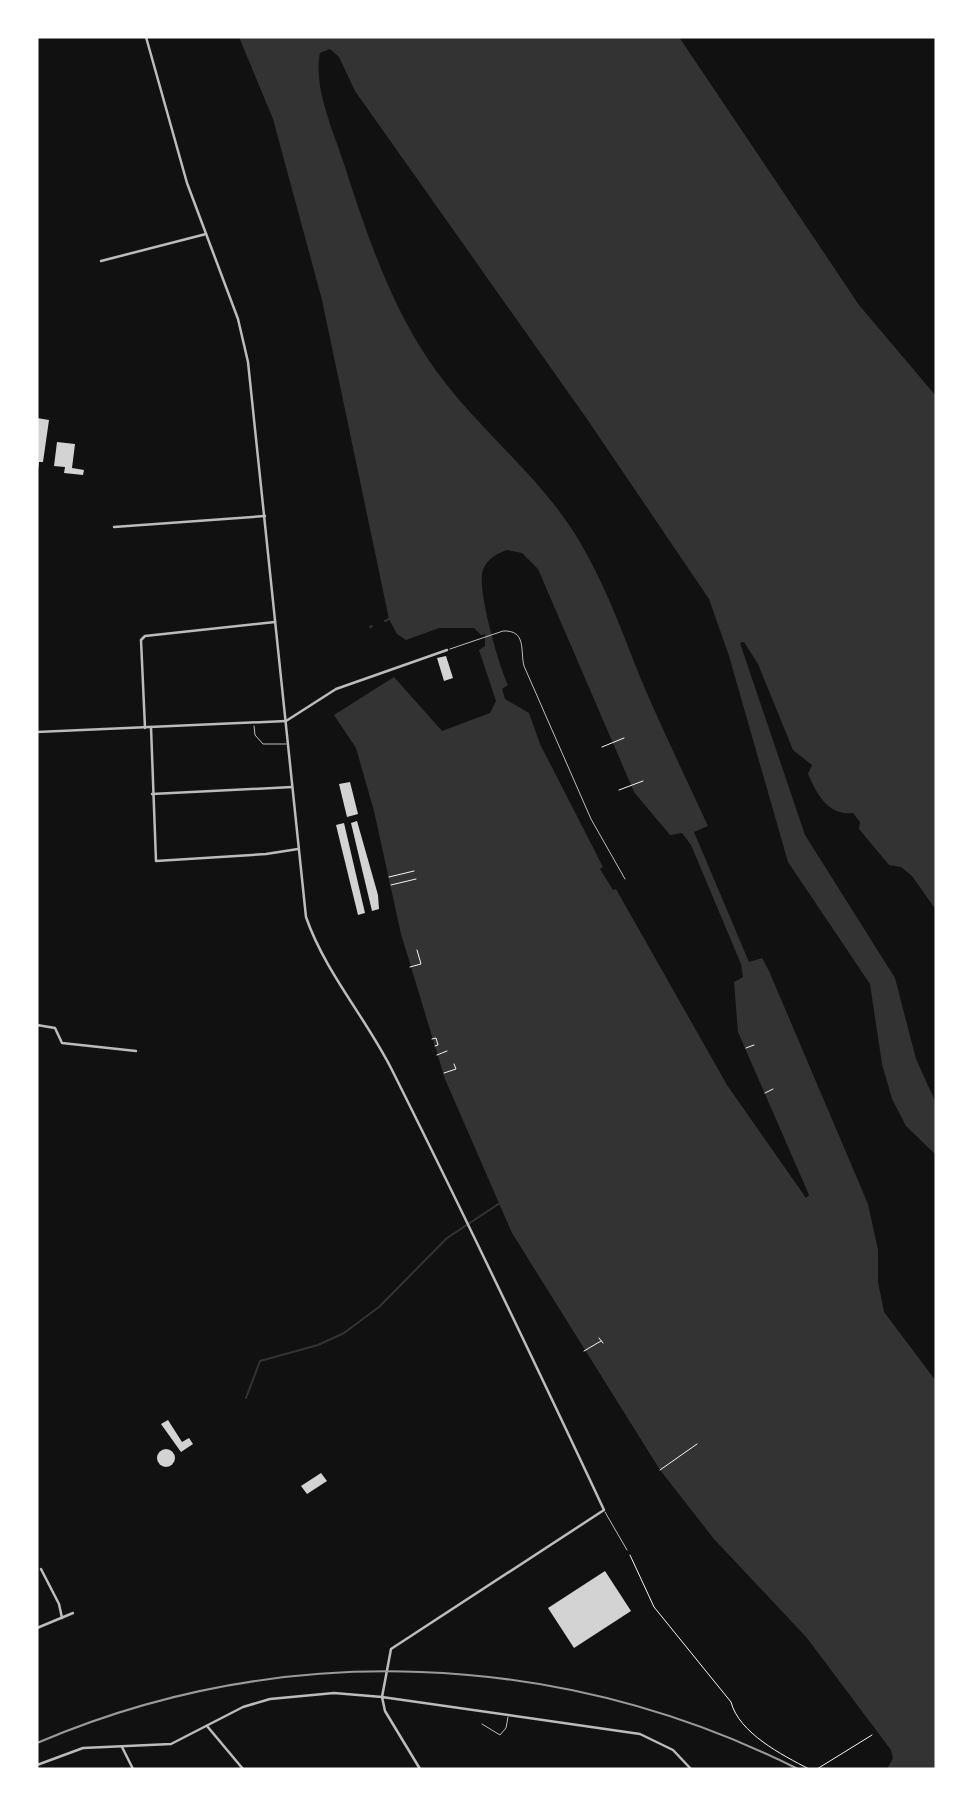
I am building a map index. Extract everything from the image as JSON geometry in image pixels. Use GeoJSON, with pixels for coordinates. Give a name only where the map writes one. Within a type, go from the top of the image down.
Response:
{"type":"FeatureCollection","features":[{"type":"Feature","properties":{"kind":"street"},"geometry":{"type":"LineString","coordinates":[[146,37],[187,183],[243,340],[265,516],[303,906],[313,938],[373,1033],[464,1213],[604,1510],[391,1649],[387,1656],[382,1697],[385,1711],[421,1769]]}},
{"type":"Feature","properties":{"kind":"street"},"geometry":{"type":"LineString","coordinates":[[101,261],[206,234]]}},
{"type":"Feature","properties":{"kind":"street"},"geometry":{"type":"LineString","coordinates":[[114,527],[265,516]]}},
{"type":"Feature","properties":{"kind":"street"},"geometry":{"type":"LineString","coordinates":[[145,727],[141,640],[145,636],[276,622]]}},
{"type":"Feature","properties":{"kind":"street"},"geometry":{"type":"LineString","coordinates":[[37,732],[286,721],[336,690],[447,650]]}},
{"type":"Feature","properties":{"kind":"street"},"geometry":{"type":"LineString","coordinates":[[151,727],[156,861],[266,854],[298,849]]}},
{"type":"Feature","properties":{"kind":"street"},"geometry":{"type":"LineString","coordinates":[[152,794],[292,787]]}},
{"type":"Feature","properties":{"kind":"street"},"geometry":{"type":"LineString","coordinates":[[37,1025],[55,1028],[62,1043],[136,1051]]}},
{"type":"Feature","properties":{"kind":"street"},"geometry":{"type":"LineString","coordinates":[[41,1569],[59,1604],[62,1618]]}},
{"type":"Feature","properties":{"kind":"street"},"geometry":{"type":"LineString","coordinates":[[37,1628],[73,1613]]}},
{"type":"Feature","properties":{"kind":"street"},"geometry":{"type":"LineString","coordinates":[[37,1765],[83,1748],[162,1746],[243,1707],[270,1699],[334,1693],[508,1714],[645,1735],[673,1750],[691,1769]]}},
{"type":"Feature","properties":{"kind":"street"},"geometry":{"type":"LineString","coordinates":[[207,1726],[243,1769]]}},
{"type":"Feature","properties":{"kind":"street"},"geometry":{"type":"LineString","coordinates":[[122,1747],[134,1769]]}},
{"type":"Feature","properties":{"kind":"lane"},"geometry":{"type":"LineString","coordinates":[[447,650],[508,631],[521,640],[524,666],[591,819],[625,879]]}},
{"type":"Feature","properties":{"kind":"lane"},"geometry":{"type":"LineString","coordinates":[[253,724],[260,742],[288,744]]}},
{"type":"Feature","properties":{"kind":"lane"},"geometry":{"type":"LineString","coordinates":[[604,1510],[627,1550]]}},
{"type":"Feature","properties":{"kind":"lane"},"geometry":{"type":"LineString","coordinates":[[482,1724],[500,1735],[506,1728],[508,1714]]}},
{"type":"Feature","properties":{"kind":"path"},"geometry":{"type":"LineString","coordinates":[[602,747],[624,738]]}},
{"type":"Feature","properties":{"kind":"path"},"geometry":{"type":"LineString","coordinates":[[619,790],[643,781]]}},
{"type":"Feature","properties":{"kind":"path"},"geometry":{"type":"LineString","coordinates":[[389,877],[414,871]]}},
{"type":"Feature","properties":{"kind":"path"},"geometry":{"type":"LineString","coordinates":[[391,885],[416,879]]}},
{"type":"Feature","properties":{"kind":"path"},"geometry":{"type":"LineString","coordinates":[[410,967],[421,964],[417,950]]}},
{"type":"Feature","properties":{"kind":"path"},"geometry":{"type":"LineString","coordinates":[[432,1039],[436,1038],[438,1045],[435,1046]]}},
{"type":"Feature","properties":{"kind":"path"},"geometry":{"type":"LineString","coordinates":[[746,1048],[754,1045]]}},
{"type":"Feature","properties":{"kind":"path"},"geometry":{"type":"LineString","coordinates":[[437,1055],[447,1051]]}},
{"type":"Feature","properties":{"kind":"path"},"geometry":{"type":"LineString","coordinates":[[444,1073],[456,1069],[454,1064]]}},
{"type":"Feature","properties":{"kind":"path"},"geometry":{"type":"LineString","coordinates":[[765,1093],[773,1089]]}},
{"type":"Feature","properties":{"kind":"path"},"geometry":{"type":"LineString","coordinates":[[584,1351],[601,1341]]}},
{"type":"Feature","properties":{"kind":"path"},"geometry":{"type":"LineString","coordinates":[[660,1470],[697,1444]]}},
{"type":"Feature","properties":{"kind":"path"},"geometry":{"type":"LineString","coordinates":[[627,1550],[654,1607],[732,1702],[734,1712],[766,1745],[809,1769]]}},
{"type":"Feature","properties":{"kind":"path"},"geometry":{"type":"LineString","coordinates":[[817,1769],[872,1735]]}},
{"type":"Feature","properties":{"kind":"shaded area"},"geometry":{"type":"Polygon","coordinates":[[[239,37],[679,37],[859,305],[936,396],[936,910],[912,876],[901,867],[889,865],[859,829],[860,822],[853,813],[837,811],[824,802],[808,774],[812,765],[793,750],[758,664],[744,642],[740,643],[805,835],[895,978],[916,1059],[936,1103],[936,1155],[906,1126],[892,1099],[882,1064],[870,984],[788,862],[729,656],[709,599],[587,419],[355,91],[339,57],[330,49],[320,53],[319,80],[325,108],[385,278],[412,334],[447,385],[555,506],[593,566],[648,696],[708,826],[694,832],[749,962],[762,958],[769,971],[868,1204],[878,1250],[878,1282],[884,1312],[936,1381],[936,1769],[887,1769],[893,1758],[891,1750],[807,1638],[714,1539],[660,1470],[512,1233],[445,1079],[401,934],[374,811],[356,748],[334,715],[394,677],[442,731],[490,713],[496,701],[479,650],[485,646],[485,634],[481,635],[474,628],[439,628],[406,640],[397,634],[389,619],[322,300],[273,119],[239,37]],[[507,550],[489,560],[483,570],[483,592],[490,627],[508,685],[502,689],[505,699],[529,713],[540,744],[603,867],[600,869],[613,890],[616,889],[727,1085],[806,1198],[809,1195],[738,1032],[734,982],[743,977],[741,964],[691,845],[682,833],[670,835],[634,792],[538,569],[522,553],[507,550]]]}},
{"type":"Feature","properties":{"kind":"building"},"geometry":{"type":"Polygon","coordinates":[[[37,418],[49,420],[43,462],[39,462],[38,470],[37,418]]]}},
{"type":"Feature","properties":{"kind":"building"},"geometry":{"type":"Polygon","coordinates":[[[57,442],[75,444],[72,468],[84,470],[83,475],[64,473],[65,467],[54,466],[57,442]]]}},
{"type":"Feature","properties":{"kind":"building"},"geometry":{"type":"Polygon","coordinates":[[[446,656],[453,678],[444,681],[437,658],[446,656]]]}},
{"type":"Feature","properties":{"kind":"building"},"geometry":{"type":"Polygon","coordinates":[[[350,782],[358,814],[347,817],[339,784],[350,782]]]}},
{"type":"Feature","properties":{"kind":"building"},"geometry":{"type":"Polygon","coordinates":[[[357,821],[378,895],[379,909],[372,911],[351,823],[357,821]]]}},
{"type":"Feature","properties":{"kind":"building"},"geometry":{"type":"Polygon","coordinates":[[[344,823],[365,913],[358,915],[336,825],[344,823]]]}},
{"type":"Feature","properties":{"kind":"building"},"geometry":{"type":"Polygon","coordinates":[[[168,1420],[182,1442],[189,1438],[193,1444],[181,1452],[161,1424],[168,1420]]]}},
{"type":"Feature","properties":{"kind":"building"},"geometry":{"type":"Polygon","coordinates":[[[166,1449],[172,1452],[175,1458],[172,1464],[166,1467],[160,1464],[157,1458],[160,1452],[166,1449]]]}},
{"type":"Feature","properties":{"kind":"building"},"geometry":{"type":"Polygon","coordinates":[[[321,1473],[327,1481],[307,1494],[301,1486],[321,1473]]]}},
{"type":"Feature","properties":{"kind":"building"},"geometry":{"type":"Polygon","coordinates":[[[605,1571],[631,1611],[574,1648],[548,1608],[605,1571]]]}},
{"type":"Feature","properties":{"kind":"waterway"},"geometry":{"type":"LineString","coordinates":[[385,621],[389,619]]}},
{"type":"Feature","properties":{"kind":"waterway"},"geometry":{"type":"LineString","coordinates":[[246,1398],[260,1361],[318,1345],[344,1333],[379,1307],[447,1238],[500,1203]]}},
{"type":"Feature","properties":{"kind":"railway"},"geometry":{"type":"LineString","coordinates":[[37,1743],[131,1709],[226,1686],[323,1674],[420,1672],[517,1681],[613,1700],[707,1729],[798,1769]]}}]}
